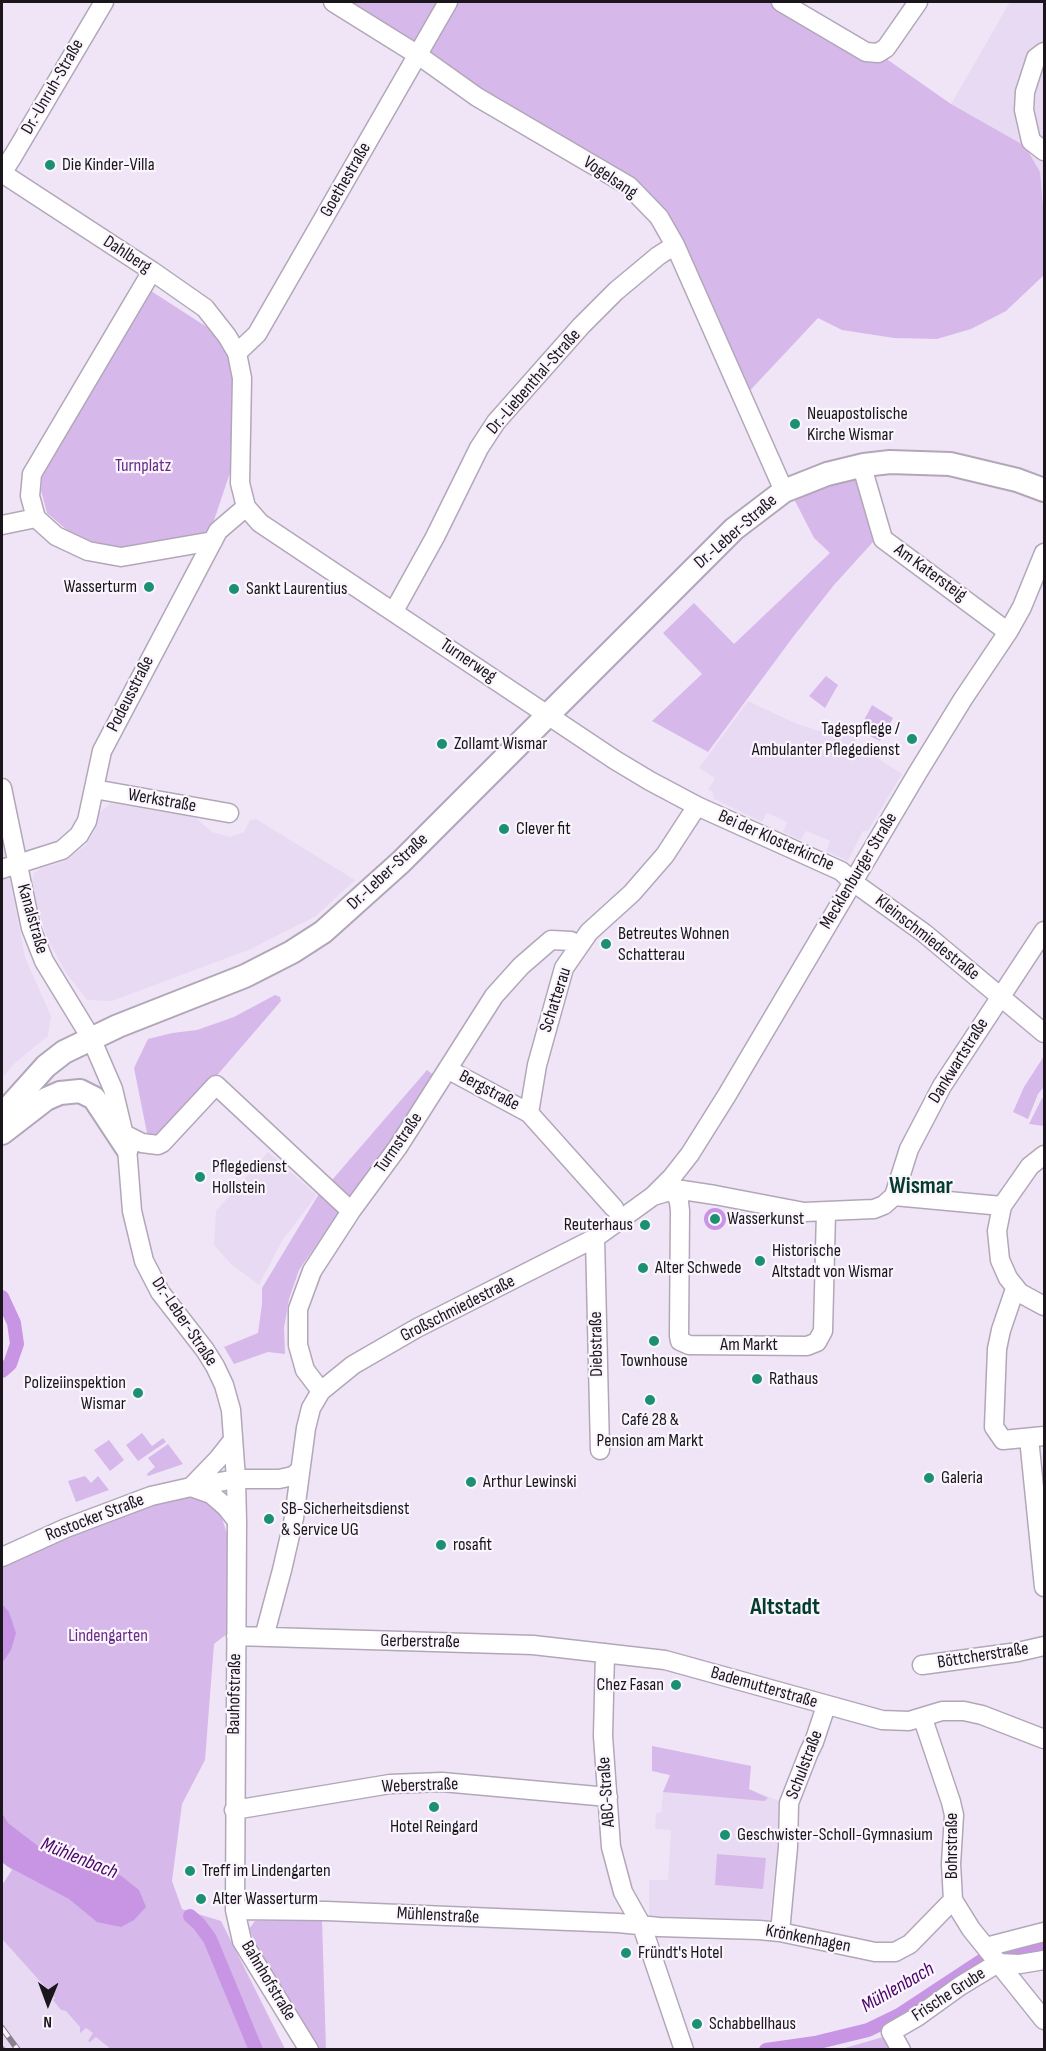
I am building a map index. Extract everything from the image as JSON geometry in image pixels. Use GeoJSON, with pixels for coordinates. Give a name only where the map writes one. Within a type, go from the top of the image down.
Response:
{"type":"FeatureCollection","features":[{"type":"Feature","properties":{"kind":"main road","name":"Dr.-Leber-Straße"},"geometry":{"type":"LineString","coordinates":[[91,1038],[245,976],[308,942],[401,862],[734,529],[784,491],[826,474],[864,465],[890,462],[950,464],[1017,480],[1044,490]]}},
{"type":"Feature","properties":{"kind":"main road"},"geometry":{"type":"LineString","coordinates":[[2,1115],[46,1066],[64,1052],[91,1038]]}},
{"type":"Feature","properties":{"kind":"main road"},"geometry":{"type":"LineString","coordinates":[[2,1133],[46,1099],[60,1093],[80,1091],[94,1098],[125,1141]]}},
{"type":"Feature","properties":{"kind":"street","name":"Dr.-Unruh-Straße"},"geometry":{"type":"LineString","coordinates":[[2,173],[104,2]]}},
{"type":"Feature","properties":{"kind":"street","name":"Vogelsang"},"geometry":{"type":"LineString","coordinates":[[333,2],[418,55],[477,97],[629,186],[659,217],[675,245],[784,491]]}},
{"type":"Feature","properties":{"kind":"street","name":"Goethestraße"},"geometry":{"type":"LineString","coordinates":[[237,353],[257,334],[448,2]]}},
{"type":"Feature","properties":{"kind":"street"},"geometry":{"type":"LineString","coordinates":[[781,2],[866,52],[878,53],[886,48],[918,2]]}},
{"type":"Feature","properties":{"kind":"street"},"geometry":{"type":"LineString","coordinates":[[1044,52],[1036,58],[1025,92],[1023,110],[1031,141],[1044,151]]}},
{"type":"Feature","properties":{"kind":"street","name":"Dahlberg"},"geometry":{"type":"LineString","coordinates":[[2,173],[205,308],[237,353]]}},
{"type":"Feature","properties":{"kind":"street","name":"Dr.-Liebenthal-Straße"},"geometry":{"type":"LineString","coordinates":[[394,611],[435,537],[479,447],[496,422],[581,326],[616,291],[675,245]]}},
{"type":"Feature","properties":{"kind":"street"},"geometry":{"type":"LineString","coordinates":[[152,271],[32,474],[30,496],[36,519],[56,536],[88,551],[121,557],[213,542]]}},
{"type":"Feature","properties":{"kind":"street"},"geometry":{"type":"LineString","coordinates":[[237,353],[242,378],[240,483],[246,507]]}},
{"type":"Feature","properties":{"kind":"street","name":"Am Katersteig"},"geometry":{"type":"LineString","coordinates":[[864,465],[883,539],[1008,632]]}},
{"type":"Feature","properties":{"kind":"street","name":"Turnerweg"},"geometry":{"type":"LineString","coordinates":[[246,507],[260,523],[624,765],[697,806]]}},
{"type":"Feature","properties":{"kind":"street","name":"Podeusstraße"},"geometry":{"type":"LineString","coordinates":[[9,867],[62,850],[80,835],[87,821],[102,751],[218,531],[246,507]]}},
{"type":"Feature","properties":{"kind":"street"},"geometry":{"type":"LineString","coordinates":[[2,525],[36,519]]}},
{"type":"Feature","properties":{"kind":"street","name":"Mecklenburger Straße"},"geometry":{"type":"LineString","coordinates":[[666,1187],[732,1088],[963,699],[1008,632],[1043,564]]}},
{"type":"Feature","properties":{"kind":"street"},"geometry":{"type":"LineString","coordinates":[[1022,607],[1044,593]]}},
{"type":"Feature","properties":{"kind":"street","name":"Kanalstraße"},"geometry":{"type":"LineString","coordinates":[[2,788],[9,867],[44,961],[91,1038]]}},
{"type":"Feature","properties":{"kind":"street","name":"Werkstraße"},"geometry":{"type":"LineString","coordinates":[[94,789],[229,813]]}},
{"type":"Feature","properties":{"kind":"street","name":"Bei der Klosterkirche"},"geometry":{"type":"LineString","coordinates":[[697,806],[841,871],[853,882]]}},
{"type":"Feature","properties":{"kind":"street","name":"Schatterau"},"geometry":{"type":"LineString","coordinates":[[529,1113],[537,1065],[564,968],[590,932],[632,893],[665,855],[697,806]]}},
{"type":"Feature","properties":{"kind":"street","name":"Kleinschmiedestraße"},"geometry":{"type":"LineString","coordinates":[[853,882],[924,933],[1044,1033]]}},
{"type":"Feature","properties":{"kind":"street","name":"Dankwartstraße"},"geometry":{"type":"LineString","coordinates":[[893,1197],[909,1149],[955,1063],[1044,931]]}},
{"type":"Feature","properties":{"kind":"street","name":"Turmstraße"},"geometry":{"type":"LineString","coordinates":[[321,1391],[305,1370],[298,1345],[298,1309],[312,1271],[449,1070],[494,996],[521,966],[551,940],[571,941],[578,948]]}},
{"type":"Feature","properties":{"kind":"street","name":"Dr.-Leber-Straße"},"geometry":{"type":"LineString","coordinates":[[91,1038],[113,1089],[125,1141],[136,1234],[144,1261],[160,1292],[205,1350],[224,1385],[231,1410],[236,1479]]}},
{"type":"Feature","properties":{"kind":"street","name":"Bergstraße"},"geometry":{"type":"LineString","coordinates":[[449,1070],[529,1113]]}},
{"type":"Feature","properties":{"kind":"street"},"geometry":{"type":"LineString","coordinates":[[125,1141],[158,1145],[162,1143],[216,1085],[351,1211]]}},
{"type":"Feature","properties":{"kind":"street"},"geometry":{"type":"LineString","coordinates":[[529,1113],[614,1208]]}},
{"type":"Feature","properties":{"kind":"street"},"geometry":{"type":"LineString","coordinates":[[1044,1155],[1030,1166],[1002,1206],[997,1231],[1000,1260],[1005,1273],[1015,1288],[1027,1298],[1044,1306]]}},
{"type":"Feature","properties":{"kind":"street"},"geometry":{"type":"LineString","coordinates":[[666,1187],[788,1209],[826,1212],[874,1209],[884,1205],[893,1197],[1002,1206]]}},
{"type":"Feature","properties":{"kind":"street","name":"Am Markt"},"geometry":{"type":"LineString","coordinates":[[666,1187],[679,1202],[679,1338],[685,1344],[807,1346],[817,1342],[823,1331],[826,1212]]}},
{"type":"Feature","properties":{"kind":"street","name":"Großschmiedestraße"},"geometry":{"type":"LineString","coordinates":[[300,1470],[311,1408],[321,1391],[353,1365],[417,1328],[595,1238],[666,1187]]}},
{"type":"Feature","properties":{"kind":"street"},"geometry":{"type":"LineString","coordinates":[[680,1211],[681,1205],[689,1196],[702,1193]]}},
{"type":"Feature","properties":{"kind":"street","name":"Diebstraße"},"geometry":{"type":"LineString","coordinates":[[595,1238],[600,1450]]}},
{"type":"Feature","properties":{"kind":"street"},"geometry":{"type":"LineString","coordinates":[[1015,1288],[1000,1330],[995,1363],[994,1427],[1003,1440],[1037,1437],[1044,1587]]}},
{"type":"Feature","properties":{"kind":"street"},"geometry":{"type":"LineString","coordinates":[[233,1440],[219,1459],[191,1487],[211,1494],[237,1521]]}},
{"type":"Feature","properties":{"kind":"street","name":"Rostocker Straße"},"geometry":{"type":"LineString","coordinates":[[2,1557],[94,1516],[151,1496],[236,1479],[279,1479],[293,1476],[300,1470]]}},
{"type":"Feature","properties":{"kind":"street","name":"Bauhofstraße"},"geometry":{"type":"LineString","coordinates":[[264,1637],[294,1518],[300,1470]]}},
{"type":"Feature","properties":{"kind":"street","name":"Bauhofstraße"},"geometry":{"type":"LineString","coordinates":[[235,1910],[236,1479]]}},
{"type":"Feature","properties":{"kind":"street","name":"Gerberstraße"},"geometry":{"type":"LineString","coordinates":[[236,1636],[515,1644],[604,1653]]}},
{"type":"Feature","properties":{"kind":"street","name":"Böttcherstraße"},"geometry":{"type":"LineString","coordinates":[[922,1665],[1018,1652],[1044,1646]]}},
{"type":"Feature","properties":{"kind":"street","name":"Bademutterstraße"},"geometry":{"type":"LineString","coordinates":[[604,1653],[665,1660],[826,1706],[889,1721],[909,1722],[942,1712],[964,1711],[982,1715],[1044,1739]]}},
{"type":"Feature","properties":{"kind":"street","name":"ABC-Straße"},"geometry":{"type":"LineString","coordinates":[[604,1653],[603,1736],[611,1847],[623,1892],[642,1926],[684,2049]]}},
{"type":"Feature","properties":{"kind":"street","name":"Schulstraße"},"geometry":{"type":"LineString","coordinates":[[780,1932],[788,1847],[789,1803],[826,1706]]}},
{"type":"Feature","properties":{"kind":"street","name":"Bohrstraße"},"geometry":{"type":"LineString","coordinates":[[923,1719],[954,1815],[951,1864],[953,1900],[971,1929],[1044,2020]]}},
{"type":"Feature","properties":{"kind":"street","name":"Weberstraße"},"geometry":{"type":"LineString","coordinates":[[234,1810],[390,1784],[442,1782],[608,1797]]}},
{"type":"Feature","properties":{"kind":"street","name":"Krönkenhagen"},"geometry":{"type":"LineString","coordinates":[[642,1926],[780,1932],[875,1952],[895,1952],[910,1944],[953,1900]]}},
{"type":"Feature","properties":{"kind":"street","name":"Mühlenstraße"},"geometry":{"type":"LineString","coordinates":[[235,1910],[326,1911],[618,1923],[642,1926]]}},
{"type":"Feature","properties":{"kind":"street","name":"Bahnhofstraße"},"geometry":{"type":"LineString","coordinates":[[235,1910],[242,1941],[309,2049]]}},
{"type":"Feature","properties":{"kind":"street","name":"Frische Grube"},"geometry":{"type":"LineString","coordinates":[[986,1947],[1044,1932]]}},
{"type":"Feature","properties":{"kind":"street","name":"Frische Grube"},"geometry":{"type":"LineString","coordinates":[[901,2049],[891,2032],[998,1963],[1020,1964],[1044,1960]]}},
{"type":"Feature","properties":{"kind":"shaded area"},"geometry":{"type":"Polygon","coordinates":[[[1010,2],[1044,2],[1044,216],[1043,197],[951,104],[1010,2]]]}},
{"type":"Feature","properties":{"kind":"shaded area"},"geometry":{"type":"Polygon","coordinates":[[[748,701],[795,723],[819,731],[844,733],[856,738],[853,746],[902,774],[868,831],[863,831],[848,861],[826,851],[830,841],[806,831],[801,840],[783,832],[787,822],[767,813],[762,822],[714,799],[712,791],[708,790],[715,778],[699,768],[748,701]]]}},
{"type":"Feature","properties":{"kind":"shaded area"},"geometry":{"type":"Polygon","coordinates":[[[111,803],[195,817],[212,832],[230,837],[244,832],[250,820],[256,819],[355,880],[316,916],[251,949],[112,1001],[87,1000],[66,973],[48,940],[38,911],[32,881],[34,873],[42,868],[63,862],[86,845],[94,832],[100,812],[111,803]]]}},
{"type":"Feature","properties":{"kind":"shaded area"},"geometry":{"type":"Polygon","coordinates":[[[2,838],[25,957],[51,1016],[48,1036],[15,1063],[2,1078],[2,838]]]}},
{"type":"Feature","properties":{"kind":"shaded area"},"geometry":{"type":"Polygon","coordinates":[[[268,1152],[317,1195],[282,1241],[259,1285],[231,1264],[214,1245],[216,1211],[268,1152]]]}},
{"type":"Feature","properties":{"kind":"shaded area","name":"Wasserkunst"},"geometry":{"type":"Polygon","coordinates":[[[715,1208],[723,1211],[726,1219],[723,1227],[715,1230],[707,1227],[704,1219],[707,1211],[715,1208]]]}},
{"type":"Feature","properties":{"kind":"shaded area"},"geometry":{"type":"Polygon","coordinates":[[[2,1604],[9,1612],[16,1633],[11,1650],[2,1663],[2,1604]]]}},
{"type":"Feature","properties":{"kind":"shaded area","name":"Geschwister-Scholl-Gymnasium"},"geometry":{"type":"Polygon","coordinates":[[[652,1746],[751,1766],[749,1789],[782,1802],[769,1924],[705,1918],[649,1917],[649,1880],[668,1880],[671,1830],[655,1829],[656,1813],[661,1812],[663,1792],[670,1775],[652,1771],[652,1746]]]}},
{"type":"Feature","properties":{"kind":"shaded area"},"geometry":{"type":"Polygon","coordinates":[[[2,1813],[8,1823],[47,1853],[120,1875],[139,1890],[146,1907],[134,1920],[121,1927],[97,1922],[69,1899],[7,1866],[2,1862],[2,1813]]]}},
{"type":"Feature","properties":{"kind":"shaded area"},"geometry":{"type":"Polygon","coordinates":[[[2,1939],[55,1998],[114,2049],[2,2049],[2,1939]]]}},
{"type":"Feature","properties":{"kind":"green space"},"geometry":{"type":"Polygon","coordinates":[[[333,2],[781,2],[878,53],[951,104],[1025,146],[1040,172],[1044,216],[1044,275],[1006,311],[971,329],[937,339],[894,338],[842,330],[818,318],[742,399],[675,245],[629,186],[333,2]]]}},
{"type":"Feature","properties":{"kind":"green space","name":"Turnplatz"},"geometry":{"type":"Polygon","coordinates":[[[148,289],[230,342],[238,377],[235,458],[207,541],[173,557],[99,545],[67,530],[47,513],[41,490],[43,468],[148,289]]]}},
{"type":"Feature","properties":{"kind":"green space"},"geometry":{"type":"Polygon","coordinates":[[[861,477],[873,542],[834,585],[793,637],[708,752],[652,721],[702,674],[663,633],[694,603],[734,644],[830,553],[814,538],[794,499],[861,477]]]}},
{"type":"Feature","properties":{"kind":"green space"},"geometry":{"type":"Polygon","coordinates":[[[826,676],[838,685],[825,708],[809,696],[826,676]]]}},
{"type":"Feature","properties":{"kind":"green space"},"geometry":{"type":"Polygon","coordinates":[[[872,705],[893,718],[880,741],[864,733],[862,724],[872,705]]]}},
{"type":"Feature","properties":{"kind":"green space"},"geometry":{"type":"Polygon","coordinates":[[[275,995],[280,997],[281,1001],[164,1137],[156,1137],[147,1133],[134,1068],[148,1039],[197,1030],[234,1017],[275,995]]]}},
{"type":"Feature","properties":{"kind":"green space"},"geometry":{"type":"Polygon","coordinates":[[[1044,1056],[1044,1087],[1038,1094],[1028,1119],[1013,1112],[1024,1087],[1044,1056]]]}},
{"type":"Feature","properties":{"kind":"green space"},"geometry":{"type":"Polygon","coordinates":[[[427,1070],[436,1077],[351,1197],[332,1180],[427,1070]]]}},
{"type":"Feature","properties":{"kind":"green space"},"geometry":{"type":"Polygon","coordinates":[[[1042,1098],[1044,1100],[1044,1126],[1029,1124],[1042,1098]]]}},
{"type":"Feature","properties":{"kind":"green space"},"geometry":{"type":"Polygon","coordinates":[[[320,1192],[340,1211],[299,1270],[289,1299],[284,1328],[285,1354],[268,1352],[234,1364],[224,1347],[258,1333],[262,1288],[320,1192]]]}},
{"type":"Feature","properties":{"kind":"green space"},"geometry":{"type":"Polygon","coordinates":[[[142,1433],[152,1446],[163,1438],[166,1442],[138,1461],[126,1445],[142,1433]]]}},
{"type":"Feature","properties":{"kind":"green space"},"geometry":{"type":"Polygon","coordinates":[[[109,1440],[124,1460],[110,1471],[94,1450],[109,1440]]]}},
{"type":"Feature","properties":{"kind":"green space"},"geometry":{"type":"Polygon","coordinates":[[[168,1444],[183,1464],[148,1476],[147,1474],[155,1467],[148,1458],[168,1444]]]}},
{"type":"Feature","properties":{"kind":"green space"},"geometry":{"type":"Polygon","coordinates":[[[85,1476],[91,1483],[98,1476],[109,1490],[76,1502],[68,1481],[85,1476]]]}},
{"type":"Feature","properties":{"kind":"green space","name":"Lindengarten"},"geometry":{"type":"Polygon","coordinates":[[[189,1493],[215,1507],[221,1515],[228,1537],[228,1633],[214,1644],[205,1760],[182,1804],[172,1881],[182,1909],[221,1921],[285,2049],[112,2050],[96,2037],[90,2042],[88,2041],[93,2033],[86,2028],[80,2033],[80,2027],[66,2011],[61,2010],[53,2000],[55,1998],[2,1939],[2,1885],[12,1870],[2,1862],[2,1566],[98,1522],[189,1493]]]}},
{"type":"Feature","properties":{"kind":"green space"},"geometry":{"type":"Polygon","coordinates":[[[652,1746],[751,1766],[749,1789],[768,1798],[764,1801],[663,1792],[670,1775],[652,1771],[652,1746]]]}},
{"type":"Feature","properties":{"kind":"green space"},"geometry":{"type":"Polygon","coordinates":[[[717,1854],[766,1858],[763,1889],[715,1885],[717,1854]]]}},
{"type":"Feature","properties":{"kind":"green space"},"geometry":{"type":"Polygon","coordinates":[[[322,1920],[326,2049],[319,2049],[271,1977],[249,1929],[255,1921],[322,1920]]]}},
{"type":"Feature","properties":{"kind":"green space"},"geometry":{"type":"Polygon","coordinates":[[[891,2032],[901,2050],[838,2050],[883,2037],[891,2032]]]}},
{"type":"Feature","properties":{"kind":"waterway","name":"Mühlenbach"},"geometry":{"type":"LineString","coordinates":[[2,1297],[14,1323],[17,1344],[10,1364],[2,1371]]}},
{"type":"Feature","properties":{"kind":"waterway","name":"Mühlenbach"},"geometry":{"type":"LineString","coordinates":[[190,1916],[210,1939],[256,2050]]}},
{"type":"Feature","properties":{"kind":"waterway","name":"Mühlenbach"},"geometry":{"type":"LineString","coordinates":[[766,2050],[815,2043],[868,2030],[899,2015],[981,1961],[1012,1950],[1044,1945]]}},
{"type":"Feature","properties":{"kind":"railway"},"geometry":{"type":"LineString","coordinates":[[2,2028],[18,2050]]}},
{"type":"Feature","properties":{"kind":"place","name":"Die Kinder-Villa"},"geometry":{"type":"Point","coordinates":[50,165]}},
{"type":"Feature","properties":{"kind":"place","name":"Neuapostolische Kirche Wismar"},"geometry":{"type":"Point","coordinates":[795,424]}},
{"type":"Feature","properties":{"kind":"place","name":"Wasserturm"},"geometry":{"type":"Point","coordinates":[149,587]}},
{"type":"Feature","properties":{"kind":"place","name":"Sankt Laurentius"},"geometry":{"type":"Point","coordinates":[234,589]}},
{"type":"Feature","properties":{"kind":"place","name":"Tagespflege / Ambulanter Pflegedienst"},"geometry":{"type":"Point","coordinates":[912,739]}},
{"type":"Feature","properties":{"kind":"place","name":"Zollamt Wismar"},"geometry":{"type":"Point","coordinates":[442,744]}},
{"type":"Feature","properties":{"kind":"place","name":"Clever fit"},"geometry":{"type":"Point","coordinates":[504,829]}},
{"type":"Feature","properties":{"kind":"place","name":"Betreutes Wohnen Schatterau"},"geometry":{"type":"Point","coordinates":[606,944]}},
{"type":"Feature","properties":{"kind":"place","name":"Pflegedienst Hollstein"},"geometry":{"type":"Point","coordinates":[200,1177]}},
{"type":"Feature","properties":{"kind":"place","name":"Wasserkunst"},"geometry":{"type":"Point","coordinates":[715,1219]}},
{"type":"Feature","properties":{"kind":"place","name":"Reuterhaus"},"geometry":{"type":"Point","coordinates":[645,1225]}},
{"type":"Feature","properties":{"kind":"place","name":"Historische Altstadt von Wismar"},"geometry":{"type":"Point","coordinates":[760,1261]}},
{"type":"Feature","properties":{"kind":"place","name":"Alter Schwede"},"geometry":{"type":"Point","coordinates":[643,1268]}},
{"type":"Feature","properties":{"kind":"place","name":"Townhouse"},"geometry":{"type":"Point","coordinates":[654,1341]}},
{"type":"Feature","properties":{"kind":"place","name":"Rathaus"},"geometry":{"type":"Point","coordinates":[757,1379]}},
{"type":"Feature","properties":{"kind":"place","name":"Polizeiinspektion Wismar"},"geometry":{"type":"Point","coordinates":[138,1393]}},
{"type":"Feature","properties":{"kind":"place","name":"Café 28 & Pension am Markt"},"geometry":{"type":"Point","coordinates":[650,1400]}},
{"type":"Feature","properties":{"kind":"place","name":"Galeria"},"geometry":{"type":"Point","coordinates":[929,1478]}},
{"type":"Feature","properties":{"kind":"place","name":"Arthur Lewinski"},"geometry":{"type":"Point","coordinates":[471,1482]}},
{"type":"Feature","properties":{"kind":"place","name":"SB-Sicherheitsdienst & Service UG"},"geometry":{"type":"Point","coordinates":[269,1519]}},
{"type":"Feature","properties":{"kind":"place","name":"rosafit"},"geometry":{"type":"Point","coordinates":[441,1545]}},
{"type":"Feature","properties":{"kind":"place","name":"Chez Fasan"},"geometry":{"type":"Point","coordinates":[676,1685]}},
{"type":"Feature","properties":{"kind":"place","name":"Hotel Reingard"},"geometry":{"type":"Point","coordinates":[434,1807]}},
{"type":"Feature","properties":{"kind":"place","name":"Geschwister-Scholl-Gymnasium"},"geometry":{"type":"Point","coordinates":[725,1835]}},
{"type":"Feature","properties":{"kind":"place","name":"Treff im Lindengarten"},"geometry":{"type":"Point","coordinates":[190,1871]}},
{"type":"Feature","properties":{"kind":"place","name":"Alter Wasserturm"},"geometry":{"type":"Point","coordinates":[201,1899]}},
{"type":"Feature","properties":{"kind":"place","name":"Fründt's Hotel"},"geometry":{"type":"Point","coordinates":[626,1953]}},
{"type":"Feature","properties":{"kind":"place","name":"Schabbellhaus"},"geometry":{"type":"Point","coordinates":[697,2024]}},
{"type":"Feature","properties":{"kind":"district","name":"Wismar"},"geometry":{"type":"Point","coordinates":[921,1187]}},
{"type":"Feature","properties":{"kind":"district","name":"Altstadt"},"geometry":{"type":"Point","coordinates":[785,1608]}}]}
